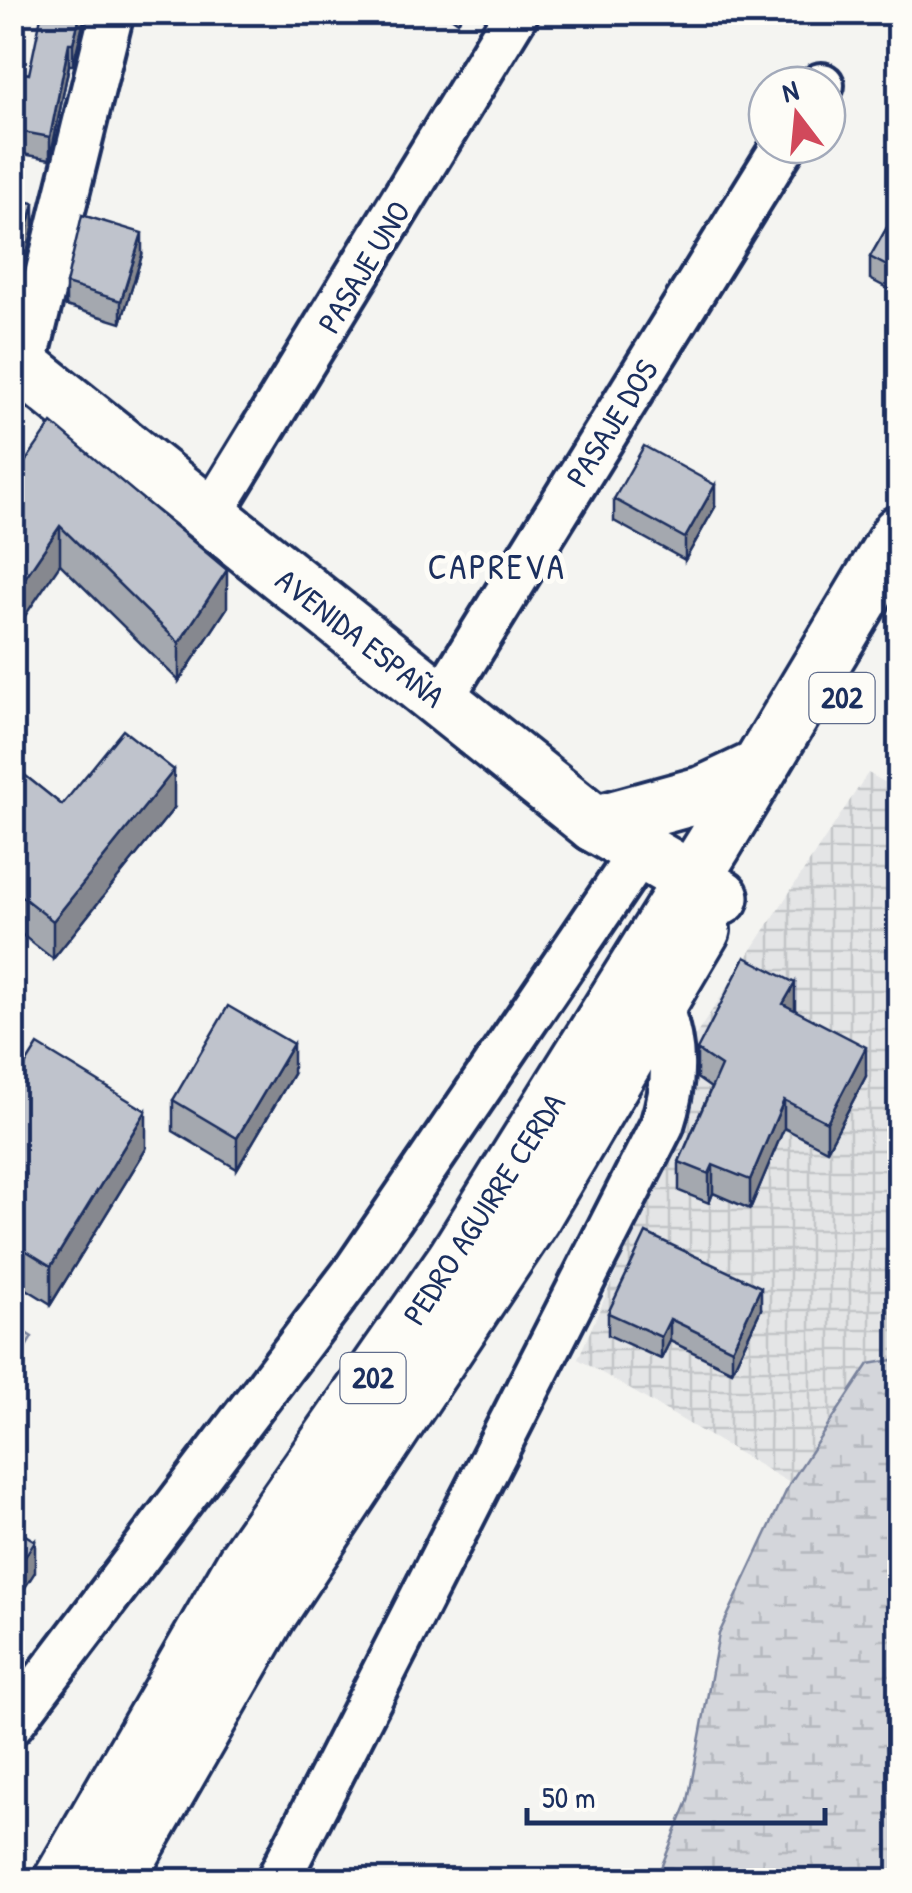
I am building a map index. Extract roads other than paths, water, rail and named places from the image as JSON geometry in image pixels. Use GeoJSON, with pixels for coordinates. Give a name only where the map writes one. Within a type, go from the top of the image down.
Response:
{"type":"FeatureCollection","features":[{"type":"Feature","properties":{"kind":"main road","name":"AVENIDA ESPAÑA"},"geometry":{"type":"LineString","coordinates":[[18,363],[594,824],[706,888]]}},
{"type":"Feature","properties":{"kind":"main road","name":"PEDRO AGUIRRE CERDA"},"geometry":{"type":"LineString","coordinates":[[116,1880],[268,1615],[533,1216],[659,1003],[759,768],[900,533]]}},
{"type":"Feature","properties":{"kind":"main road","name":"PEDRO AGUIRRE CERDA"},"geometry":{"type":"LineString","coordinates":[[62,1880],[246,1561],[900,604]]}},
{"type":"Feature","properties":{"kind":"main road"},"geometry":{"type":"LineString","coordinates":[[594,824],[704,794],[759,768]]}},
{"type":"Feature","properties":{"kind":"street"},"geometry":{"type":"LineString","coordinates":[[18,363],[112,12]]}},
{"type":"Feature","properties":{"kind":"street","name":"PASAJE UNO"},"geometry":{"type":"LineString","coordinates":[[209,518],[516,14]]}},
{"type":"Feature","properties":{"kind":"street","name":"PASAJE DOS"},"geometry":{"type":"LineString","coordinates":[[440,702],[772,165]]}},
{"type":"Feature","properties":{"kind":"street"},"geometry":{"type":"LineString","coordinates":[[12,1723],[352,1274],[640,851]]}},
{"type":"Feature","properties":{"kind":"street"},"geometry":{"type":"LineString","coordinates":[[278,1880],[662,1125],[670,1102],[673,1052],[659,1003]]}},
{"type":"Feature","properties":{"kind":"district","name":"CAPREVA"},"geometry":{"type":"Point","coordinates":[497,567]}}]}
